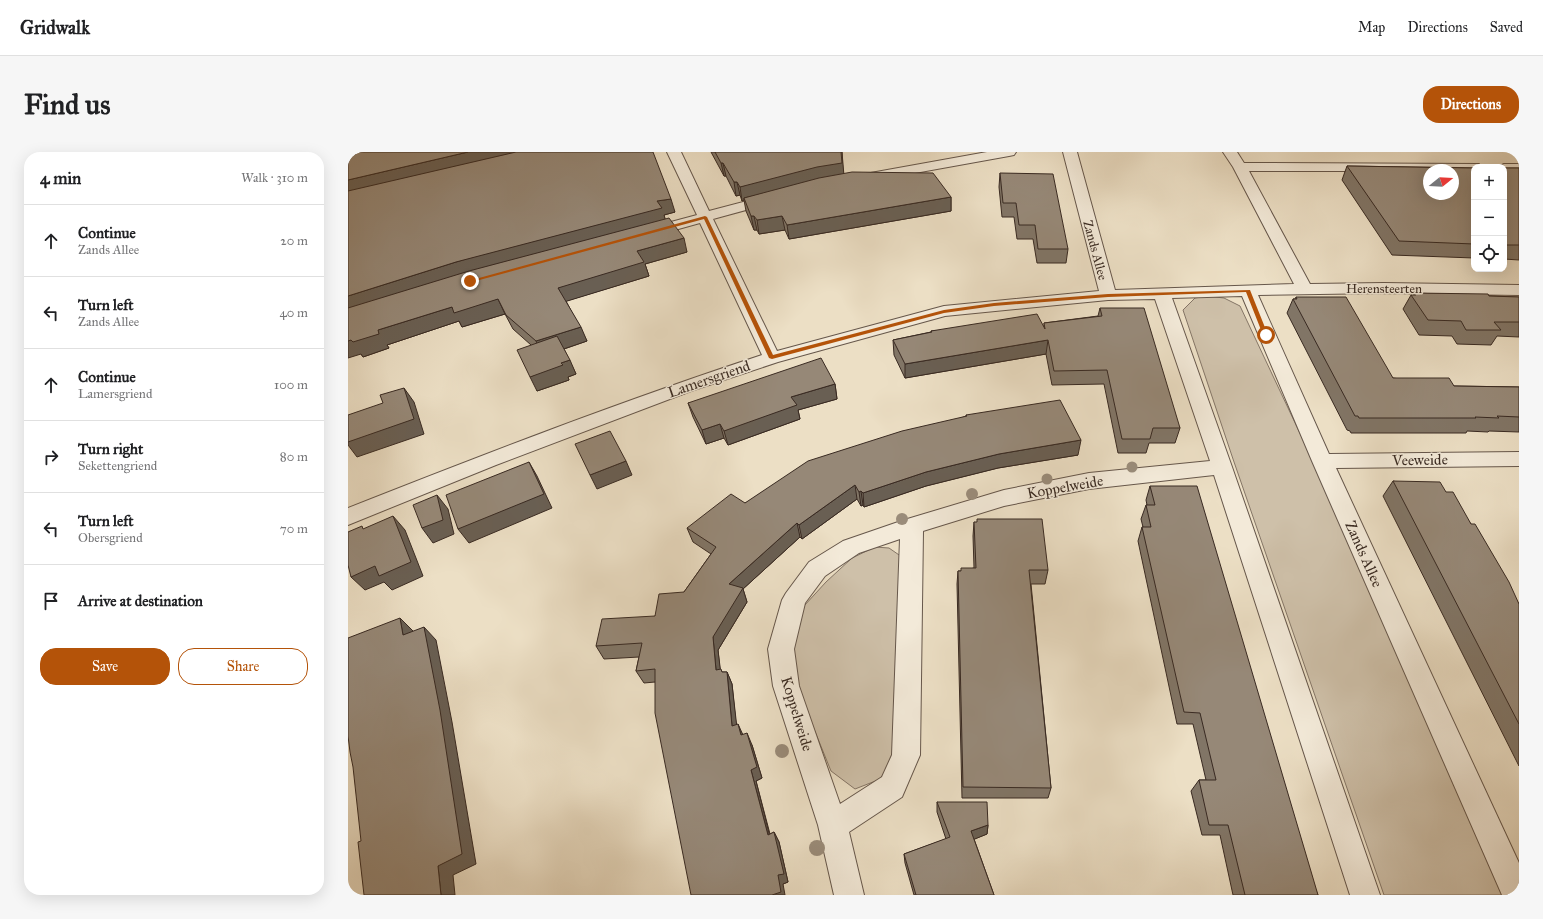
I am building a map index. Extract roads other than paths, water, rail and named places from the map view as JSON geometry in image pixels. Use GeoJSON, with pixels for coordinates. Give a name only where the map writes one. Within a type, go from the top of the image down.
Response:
{"type":"FeatureCollection","features":[{"type":"Feature","properties":{"kind":"street"},"geometry":{"type":"LineString","coordinates":[[674,152],[772,358]]}},
{"type":"Feature","properties":{"kind":"street"},"geometry":{"type":"LineString","coordinates":[[849,181],[1009,152]]}},
{"type":"Feature","properties":{"kind":"street","name":"Zands Allee"},"geometry":{"type":"LineString","coordinates":[[1070,152],[1095,251],[1108,295],[1248,291],[1322,461],[1518,895]]}},
{"type":"Feature","properties":{"kind":"street"},"geometry":{"type":"LineString","coordinates":[[1230,152],[1240,167],[1304,288]]}},
{"type":"Feature","properties":{"kind":"street"},"geometry":{"type":"LineString","coordinates":[[1240,167],[1471,168]]}},
{"type":"Feature","properties":{"kind":"street"},"geometry":{"type":"LineString","coordinates":[[1507,168],[1519,168]]}},
{"type":"Feature","properties":{"kind":"street"},"geometry":{"type":"LineString","coordinates":[[629,238],[789,194]]}},
{"type":"Feature","properties":{"kind":"street","name":"Herensteerten"},"geometry":{"type":"LineString","coordinates":[[1248,291],[1304,288],[1417,287],[1519,290]]}},
{"type":"Feature","properties":{"kind":"street"},"geometry":{"type":"LineString","coordinates":[[1162,294],[1222,467],[1365,895]]}},
{"type":"Feature","properties":{"kind":"street","name":"Lamersgriend"},"geometry":{"type":"LineString","coordinates":[[348,517],[489,460],[684,387],[772,358],[944,312],[994,304],[1108,295]]}},
{"type":"Feature","properties":{"kind":"street","name":"Veeweide"},"geometry":{"type":"LineString","coordinates":[[1322,461],[1519,459]]}},
{"type":"Feature","properties":{"kind":"street","name":"Koppelweide"},"geometry":{"type":"LineString","coordinates":[[849,895],[833,825],[786,686],[781,649],[794,600],[817,569],[851,547],[912,526],[1004,498],[1089,481],[1222,467]]}},
{"type":"Feature","properties":{"kind":"street"},"geometry":{"type":"LineString","coordinates":[[833,825],[892,786],[906,755],[912,526]]}}]}
